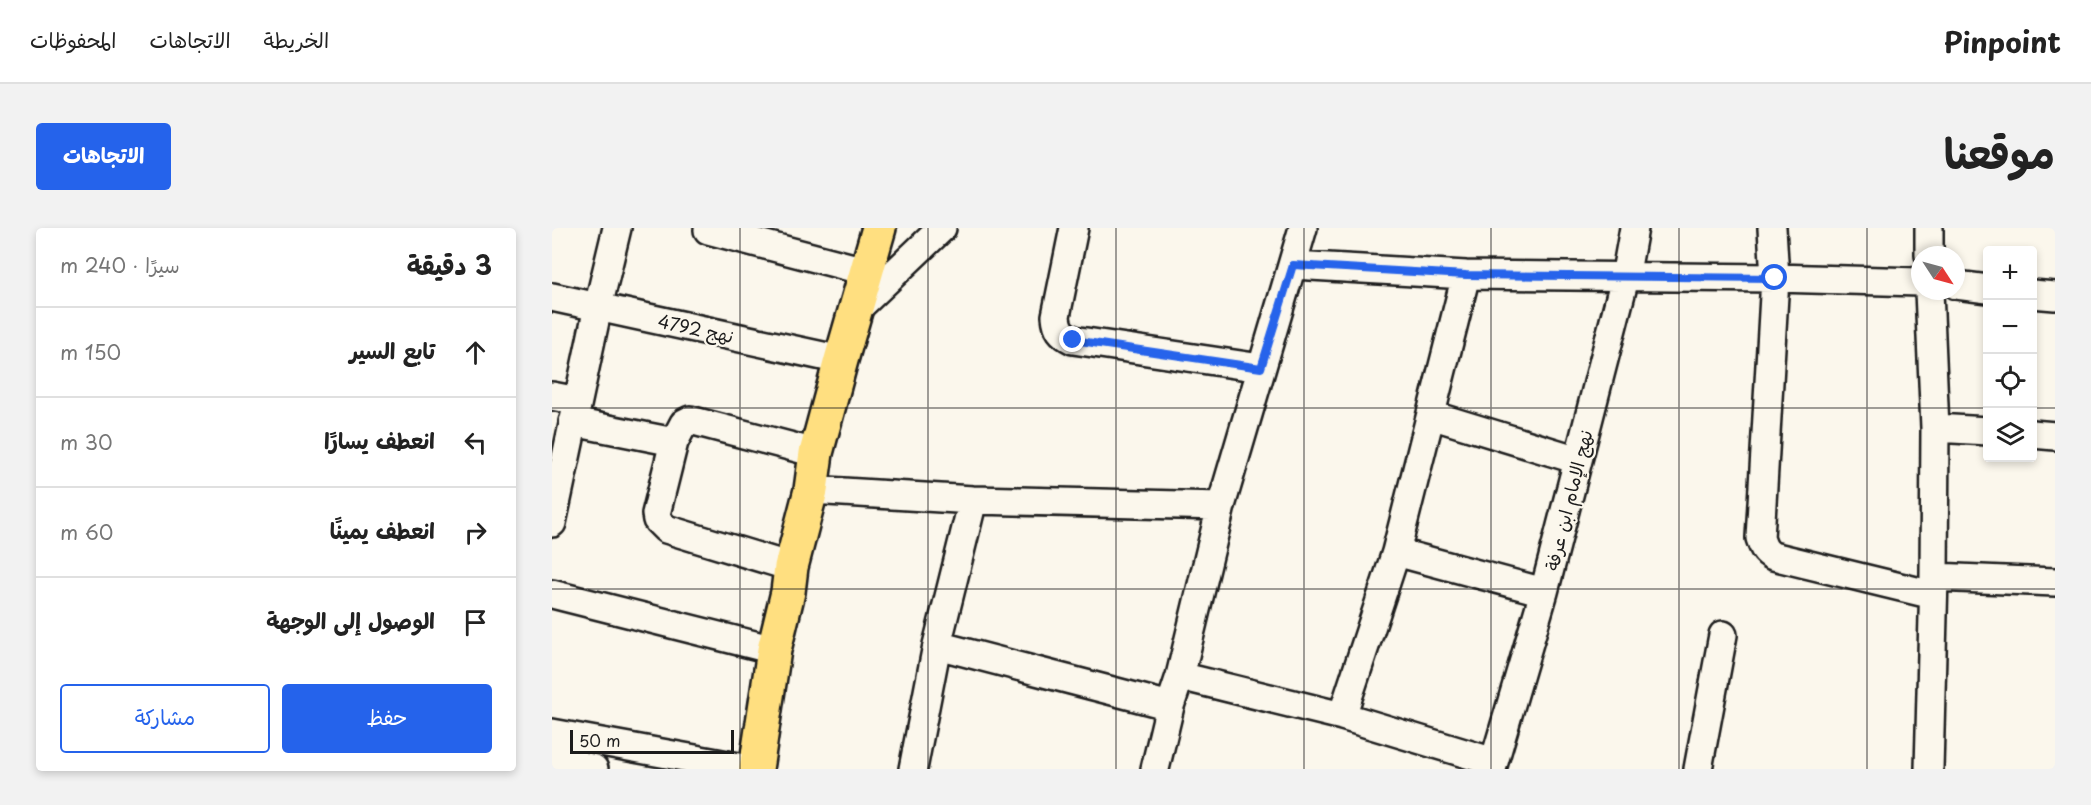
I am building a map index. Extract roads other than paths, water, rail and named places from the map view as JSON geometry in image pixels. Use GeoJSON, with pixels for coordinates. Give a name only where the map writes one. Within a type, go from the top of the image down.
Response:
{"type":"FeatureCollection","features":[{"type":"Feature","properties":{"kind":"main road"},"geometry":{"type":"LineString","coordinates":[[756,769],[774,650],[788,592],[791,567],[811,490],[816,453],[879,228]]}},
{"type":"Feature","properties":{"kind":"street"},"geometry":{"type":"LineString","coordinates":[[552,521],[617,228]]}},
{"type":"Feature","properties":{"kind":"street"},"geometry":{"type":"LineString","coordinates":[[856,310],[942,228]]}},
{"type":"Feature","properties":{"kind":"street"},"geometry":{"type":"LineString","coordinates":[[1074,228],[1056,316],[1057,327],[1063,335],[1073,340],[1261,368]]}},
{"type":"Feature","properties":{"kind":"street"},"geometry":{"type":"LineString","coordinates":[[1155,769],[1221,506],[1303,228]]}},
{"type":"Feature","properties":{"kind":"street","name":"نهج الإمام ابن عرفة"},"geometry":{"type":"LineString","coordinates":[[1493,765],[1544,592],[1625,278],[1634,228]]}},
{"type":"Feature","properties":{"kind":"street"},"geometry":{"type":"LineString","coordinates":[[1772,228],[1775,278],[1760,538],[1766,552],[1773,556],[1934,586],[2055,582]]}},
{"type":"Feature","properties":{"kind":"street"},"geometry":{"type":"LineString","coordinates":[[1929,228],[1929,246]]}},
{"type":"Feature","properties":{"kind":"street"},"geometry":{"type":"LineString","coordinates":[[708,230],[866,271]]}},
{"type":"Feature","properties":{"kind":"street"},"geometry":{"type":"LineString","coordinates":[[1293,265],[1466,275],[1911,282]]}},
{"type":"Feature","properties":{"kind":"street"},"geometry":{"type":"LineString","coordinates":[[1342,716],[1396,552],[1466,275]]}},
{"type":"Feature","properties":{"kind":"street"},"geometry":{"type":"LineString","coordinates":[[1965,286],[1983,288]]}},
{"type":"Feature","properties":{"kind":"street"},"geometry":{"type":"LineString","coordinates":[[2037,294],[2055,296]]}},
{"type":"Feature","properties":{"kind":"street","name":"نهج 4792"},"geometry":{"type":"LineString","coordinates":[[552,297],[841,360]]}},
{"type":"Feature","properties":{"kind":"street"},"geometry":{"type":"LineString","coordinates":[[1929,300],[1935,428],[1929,769]]}},
{"type":"Feature","properties":{"kind":"street"},"geometry":{"type":"LineString","coordinates":[[552,396],[576,412],[674,442]]}},
{"type":"Feature","properties":{"kind":"street"},"geometry":{"type":"LineString","coordinates":[[1431,415],[1578,460]]}},
{"type":"Feature","properties":{"kind":"street"},"geometry":{"type":"LineString","coordinates":[[791,567],[666,529],[661,525],[656,514],[674,442],[684,423],[690,420],[816,453]]}},
{"type":"Feature","properties":{"kind":"street"},"geometry":{"type":"LineString","coordinates":[[1935,428],[1983,431]]}},
{"type":"Feature","properties":{"kind":"street"},"geometry":{"type":"LineString","coordinates":[[2037,434],[2055,436]]}},
{"type":"Feature","properties":{"kind":"street"},"geometry":{"type":"LineString","coordinates":[[811,490],[973,500],[1221,506]]}},
{"type":"Feature","properties":{"kind":"street"},"geometry":{"type":"LineString","coordinates":[[913,769],[938,645],[973,500]]}},
{"type":"Feature","properties":{"kind":"street"},"geometry":{"type":"LineString","coordinates":[[1396,552],[1544,592]]}},
{"type":"Feature","properties":{"kind":"street"},"geometry":{"type":"LineString","coordinates":[[552,594],[774,650]]}},
{"type":"Feature","properties":{"kind":"street"},"geometry":{"type":"LineString","coordinates":[[1698,769],[1723,635]]}},
{"type":"Feature","properties":{"kind":"street"},"geometry":{"type":"LineString","coordinates":[[938,645],[1170,706]]}},
{"type":"Feature","properties":{"kind":"street"},"geometry":{"type":"LineString","coordinates":[[1180,676],[1342,716],[1493,765]]}},
{"type":"Feature","properties":{"kind":"street"},"geometry":{"type":"LineString","coordinates":[[552,733],[750,769]]}},
{"type":"Feature","properties":{"kind":"street"},"geometry":{"type":"LineString","coordinates":[[552,759],[594,769]]}}]}
